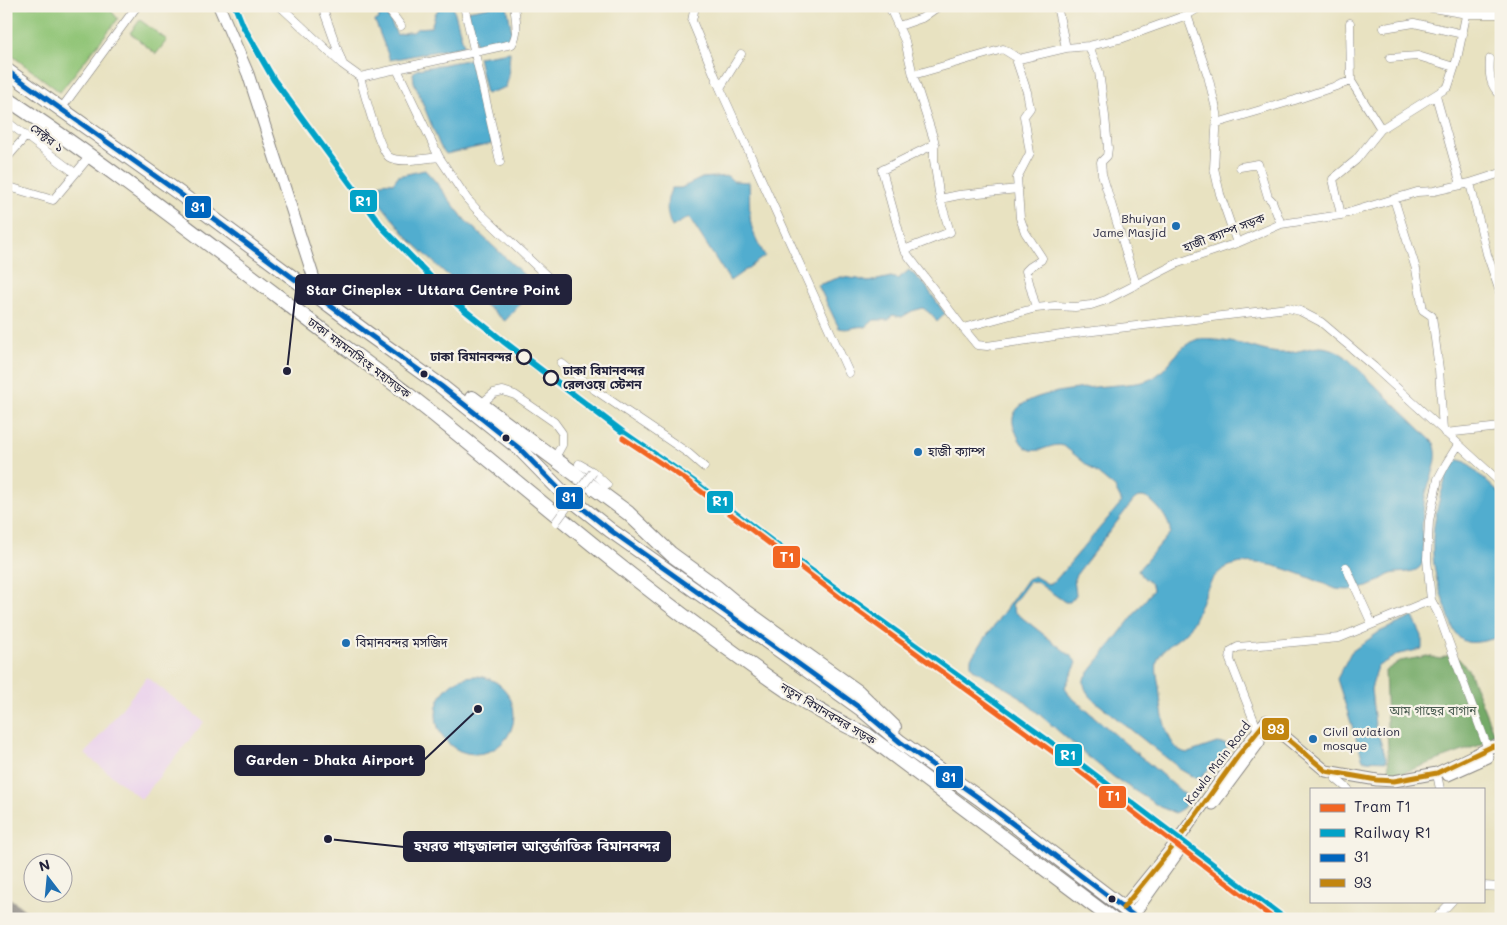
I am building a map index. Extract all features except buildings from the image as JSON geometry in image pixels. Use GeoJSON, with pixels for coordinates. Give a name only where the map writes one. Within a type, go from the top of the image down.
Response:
{"type":"FeatureCollection","features":[{"type":"Feature","properties":{"kind":"highway","name":"ঢাকা ময়মনসিংহ মহাসড়ক"},"geometry":{"type":"LineString","coordinates":[[6,70],[178,193],[463,403],[520,449],[561,491],[646,556]]}},
{"type":"Feature","properties":{"kind":"highway","name":"ঢাকা ময়মনসিংহ মহাসড়ক"},"geometry":{"type":"LineString","coordinates":[[6,98],[90,156],[341,343],[442,421],[663,600]]}},
{"type":"Feature","properties":{"kind":"highway","name":"নতুন বিমানবন্দর সড়ক"},"geometry":{"type":"LineString","coordinates":[[293,278],[317,288],[380,331],[628,513],[671,554],[745,611],[858,692],[910,743]]}},
{"type":"Feature","properties":{"kind":"highway","name":"নতুন বিমানবন্দর সড়ক"},"geometry":{"type":"LineString","coordinates":[[646,556],[860,708],[906,746],[979,798],[1131,914]]}},
{"type":"Feature","properties":{"kind":"highway","name":"নতুন বিমানবন্দর সড়ক"},"geometry":{"type":"LineString","coordinates":[[663,600],[783,688],[844,725],[867,735],[1112,919]]}},
{"type":"Feature","properties":{"kind":"street"},"geometry":{"type":"LineString","coordinates":[[61,109],[137,6]]}},
{"type":"Feature","properties":{"kind":"street"},"geometry":{"type":"LineString","coordinates":[[219,6],[248,74],[317,288]]}},
{"type":"Feature","properties":{"kind":"street"},"geometry":{"type":"LineString","coordinates":[[280,6],[342,64],[360,77],[382,147],[389,157],[399,161],[439,157]]}},
{"type":"Feature","properties":{"kind":"street"},"geometry":{"type":"LineString","coordinates":[[322,6],[342,64]]}},
{"type":"Feature","properties":{"kind":"street"},"geometry":{"type":"LineString","coordinates":[[386,6],[401,26]]}},
{"type":"Feature","properties":{"kind":"street"},"geometry":{"type":"LineString","coordinates":[[464,6],[500,162]]}},
{"type":"Feature","properties":{"kind":"street"},"geometry":{"type":"LineString","coordinates":[[360,77],[512,44],[516,38],[517,27],[514,6]]}},
{"type":"Feature","properties":{"kind":"street"},"geometry":{"type":"LineString","coordinates":[[695,6],[692,21],[720,88],[849,373]]}},
{"type":"Feature","properties":{"kind":"street"},"geometry":{"type":"LineString","coordinates":[[889,6],[905,41],[913,75],[935,144],[934,160],[940,199],[950,232],[904,250]]}},
{"type":"Feature","properties":{"kind":"street"},"geometry":{"type":"LineString","coordinates":[[899,26],[922,18],[939,6]]}},
{"type":"Feature","properties":{"kind":"street"},"geometry":{"type":"LineString","coordinates":[[1057,6],[1066,48]]}},
{"type":"Feature","properties":{"kind":"street"},"geometry":{"type":"LineString","coordinates":[[913,75],[1003,49],[1019,59],[1123,38],[1187,15],[1202,6]]}},
{"type":"Feature","properties":{"kind":"street"},"geometry":{"type":"LineString","coordinates":[[1421,6],[1501,14]]}},
{"type":"Feature","properties":{"kind":"street"},"geometry":{"type":"LineString","coordinates":[[1341,215],[1333,179],[1356,160],[1381,129],[1448,87],[1468,10]]}},
{"type":"Feature","properties":{"kind":"street"},"geometry":{"type":"LineString","coordinates":[[1187,15],[1208,76],[1217,113],[1214,168],[1220,194],[1237,242]]}},
{"type":"Feature","properties":{"kind":"street"},"geometry":{"type":"LineString","coordinates":[[1350,23],[1351,81],[1381,129]]}},
{"type":"Feature","properties":{"kind":"street"},"geometry":{"type":"LineString","coordinates":[[1384,28],[1414,24],[1463,34]]}},
{"type":"Feature","properties":{"kind":"street"},"geometry":{"type":"LineString","coordinates":[[1089,46],[1099,72],[1105,116],[1108,148],[1107,156],[1101,162],[1102,174],[1136,285]]}},
{"type":"Feature","properties":{"kind":"street"},"geometry":{"type":"LineString","coordinates":[[720,88],[740,54]]}},
{"type":"Feature","properties":{"kind":"street"},"geometry":{"type":"LineString","coordinates":[[1390,58],[1418,56],[1454,67]]}},
{"type":"Feature","properties":{"kind":"street"},"geometry":{"type":"LineString","coordinates":[[1019,59],[1017,62],[1030,108],[1024,116],[1030,153],[1018,176],[1018,189],[1020,218],[1025,232],[1042,258],[1026,271],[1036,308]]}},
{"type":"Feature","properties":{"kind":"street"},"geometry":{"type":"LineString","coordinates":[[1490,59],[1490,72],[1494,90],[1501,96]]}},
{"type":"Feature","properties":{"kind":"street"},"geometry":{"type":"LineString","coordinates":[[397,68],[439,157],[462,191],[478,211],[550,279]]}},
{"type":"Feature","properties":{"kind":"street"},"geometry":{"type":"LineString","coordinates":[[1217,123],[1277,106],[1351,81]]}},
{"type":"Feature","properties":{"kind":"street"},"geometry":{"type":"LineString","coordinates":[[1436,96],[1461,185]]}},
{"type":"Feature","properties":{"kind":"street","name":"সেক্টর ১"},"geometry":{"type":"LineString","coordinates":[[6,121],[75,173]]}},
{"type":"Feature","properties":{"kind":"street"},"geometry":{"type":"LineString","coordinates":[[6,159],[26,136]]}},
{"type":"Feature","properties":{"kind":"street"},"geometry":{"type":"LineString","coordinates":[[935,144],[882,170],[904,250],[977,345],[987,346],[1068,334],[1288,308],[1300,311],[1321,322],[1374,367],[1501,483]]}},
{"type":"Feature","properties":{"kind":"street"},"geometry":{"type":"LineString","coordinates":[[6,186],[53,200],[90,156]]}},
{"type":"Feature","properties":{"kind":"street"},"geometry":{"type":"LineString","coordinates":[[1240,167],[1258,164],[1268,198],[1272,201],[1281,224]]}},
{"type":"Feature","properties":{"kind":"street","name":"হাজী ক্যাম্প সড়ক"},"geometry":{"type":"LineString","coordinates":[[963,328],[1036,308],[1091,305],[1106,300],[1178,263],[1281,224],[1341,215],[1417,192],[1434,191],[1470,183],[1501,173]]}},
{"type":"Feature","properties":{"kind":"street"},"geometry":{"type":"LineString","coordinates":[[1470,183],[1487,254],[1501,295]]}},
{"type":"Feature","properties":{"kind":"street"},"geometry":{"type":"LineString","coordinates":[[940,199],[959,195],[1018,189]]}},
{"type":"Feature","properties":{"kind":"street"},"geometry":{"type":"LineString","coordinates":[[1394,199],[1416,270],[1423,310],[1432,316],[1439,368],[1443,430],[1445,433]]}},
{"type":"Feature","properties":{"kind":"street"},"geometry":{"type":"LineString","coordinates":[[561,363],[595,390],[688,453],[704,468]]}},
{"type":"Feature","properties":{"kind":"street"},"geometry":{"type":"LineString","coordinates":[[480,405],[494,393],[503,391],[515,395],[554,422],[562,434],[562,445],[554,459]]}},
{"type":"Feature","properties":{"kind":"street"},"geometry":{"type":"LineString","coordinates":[[1445,433],[1501,427]]}},
{"type":"Feature","properties":{"kind":"street"},"geometry":{"type":"LineString","coordinates":[[1458,445],[1438,479],[1429,521],[1427,559],[1431,600],[1438,613],[1488,749]]}},
{"type":"Feature","properties":{"kind":"street"},"geometry":{"type":"LineString","coordinates":[[579,464],[593,472],[607,486]]}},
{"type":"Feature","properties":{"kind":"street"},"geometry":{"type":"LineString","coordinates":[[556,522],[593,472]]}},
{"type":"Feature","properties":{"kind":"street"},"geometry":{"type":"LineString","coordinates":[[542,511],[570,535]]}},
{"type":"Feature","properties":{"kind":"street"},"geometry":{"type":"LineString","coordinates":[[1346,567],[1372,624]]}},
{"type":"Feature","properties":{"kind":"street"},"geometry":{"type":"LineString","coordinates":[[1258,731],[1230,660],[1231,651],[1238,647],[1339,638],[1431,600]]}},
{"type":"Feature","properties":{"kind":"street","name":"Kawla Main Road"},"geometry":{"type":"LineString","coordinates":[[1131,914],[1175,844],[1238,756],[1266,721],[1326,771],[1377,780],[1394,781],[1437,773],[1493,746],[1501,748]]}},
{"type":"Feature","properties":{"kind":"street","name":"Kawla Main Road"},"geometry":{"type":"LineString","coordinates":[[1131,914],[1266,732],[1272,734],[1326,776],[1378,786],[1439,784],[1494,754],[1501,755]]}},
{"type":"Feature","properties":{"kind":"street"},"geometry":{"type":"LineString","coordinates":[[1336,779],[1347,788]]}},
{"type":"Feature","properties":{"kind":"street"},"geometry":{"type":"LineString","coordinates":[[1484,886],[1501,887]]}},
{"type":"Feature","properties":{"kind":"street"},"geometry":{"type":"LineString","coordinates":[[1439,919],[1439,915],[1451,902]]}},
{"type":"Feature","properties":{"kind":"shaded area"},"geometry":{"type":"Polygon","coordinates":[[[147,677],[204,722],[141,799],[85,754],[147,677]]]}},
{"type":"Feature","properties":{"kind":"green space"},"geometry":{"type":"Polygon","coordinates":[[[6,6],[107,6],[118,19],[60,92],[6,51],[6,6]]]}},
{"type":"Feature","properties":{"kind":"green space"},"geometry":{"type":"Polygon","coordinates":[[[140,20],[167,40],[156,54],[130,33],[140,20]]]}},
{"type":"Feature","properties":{"kind":"green space","name":"আম গাছের বাগান"},"geometry":{"type":"Polygon","coordinates":[[[1453,653],[1468,669],[1496,739],[1389,778],[1385,671],[1400,661],[1427,656],[1440,659],[1453,653]]]}},
{"type":"Feature","properties":{"kind":"water"},"geometry":{"type":"Polygon","coordinates":[[[436,6],[453,6],[464,46],[390,60],[375,21],[379,19],[379,11],[381,9],[386,12],[397,35],[413,32],[418,28],[431,27],[438,11],[436,6]]]}},
{"type":"Feature","properties":{"kind":"water"},"geometry":{"type":"Polygon","coordinates":[[[494,6],[507,6],[512,33],[507,41],[477,47],[467,11],[494,6]]]}},
{"type":"Feature","properties":{"kind":"water"},"geometry":{"type":"Polygon","coordinates":[[[510,52],[506,87],[486,94],[478,57],[510,52]]]}},
{"type":"Feature","properties":{"kind":"water"},"geometry":{"type":"Polygon","coordinates":[[[472,59],[492,144],[446,154],[440,146],[414,82],[413,73],[418,69],[472,59]]]}},
{"type":"Feature","properties":{"kind":"water"},"geometry":{"type":"Polygon","coordinates":[[[425,170],[465,220],[536,286],[505,321],[443,271],[409,239],[376,198],[376,189],[382,183],[393,183],[398,176],[425,170]]]}},
{"type":"Feature","properties":{"kind":"water"},"geometry":{"type":"Polygon","coordinates":[[[728,176],[733,181],[749,182],[751,225],[765,256],[730,281],[689,217],[672,227],[668,218],[667,208],[668,197],[672,188],[681,188],[702,178],[728,176]]]}},
{"type":"Feature","properties":{"kind":"water"},"geometry":{"type":"Polygon","coordinates":[[[909,270],[925,285],[945,314],[937,322],[923,308],[912,311],[902,317],[892,315],[889,320],[874,320],[866,327],[839,328],[818,285],[841,277],[868,282],[891,277],[898,279],[909,270]]]}},
{"type":"Feature","properties":{"kind":"water"},"geometry":{"type":"Polygon","coordinates":[[[1198,339],[1230,342],[1277,353],[1322,347],[1337,351],[1346,357],[1434,443],[1436,458],[1424,503],[1422,520],[1423,561],[1416,570],[1391,574],[1368,587],[1352,590],[1336,589],[1290,570],[1255,563],[1238,564],[1224,569],[1212,580],[1189,628],[1162,653],[1157,664],[1165,726],[1174,744],[1180,750],[1188,753],[1217,743],[1226,744],[1227,751],[1199,779],[1183,771],[1096,702],[1084,686],[1084,679],[1153,590],[1151,584],[1141,576],[1138,570],[1170,533],[1165,517],[1156,505],[1141,497],[1133,501],[1076,575],[1074,579],[1076,595],[1070,602],[1065,602],[1035,581],[1029,582],[1012,605],[1015,612],[1071,656],[1077,663],[1065,687],[1069,695],[1189,798],[1183,808],[1175,813],[1160,807],[1115,778],[1016,694],[973,669],[971,658],[1027,579],[1034,576],[1048,584],[1054,582],[1120,504],[1121,500],[1115,488],[1064,446],[1055,445],[1035,451],[1025,447],[1015,430],[1014,415],[1024,404],[1041,396],[1064,391],[1146,381],[1161,372],[1183,347],[1198,339]]]}},
{"type":"Feature","properties":{"kind":"water"},"geometry":{"type":"Polygon","coordinates":[[[1454,461],[1466,462],[1501,495],[1501,637],[1484,641],[1467,642],[1456,634],[1437,581],[1433,558],[1435,518],[1438,505],[1450,466],[1454,461]]]}},
{"type":"Feature","properties":{"kind":"water"},"geometry":{"type":"Polygon","coordinates":[[[1413,617],[1422,636],[1422,649],[1399,654],[1378,666],[1371,689],[1375,725],[1387,761],[1363,760],[1337,679],[1351,652],[1379,632],[1413,617]]]}},
{"type":"Feature","properties":{"kind":"water"},"geometry":{"type":"Polygon","coordinates":[[[475,676],[490,679],[507,693],[511,700],[514,715],[511,730],[497,747],[490,751],[475,754],[460,751],[443,737],[439,730],[436,715],[439,700],[453,683],[460,679],[475,676]]]}},
{"type":"Feature","properties":{"kind":"taxiway"},"geometry":{"type":"LineString","coordinates":[[6,907],[21,919]]}},
{"type":"Feature","properties":{"kind":"tram line","name":"T1"},"geometry":{"type":"LineString","coordinates":[[623,438],[686,480],[851,606],[1075,768],[1274,919]]}},
{"type":"Feature","properties":{"kind":"rail line","name":"R1"},"geometry":{"type":"LineString","coordinates":[[235,6],[243,26],[274,80],[383,228],[457,304],[624,433],[693,481],[795,559],[1079,763],[1285,919]]}},
{"type":"Feature","properties":{"kind":"transit line","name":"31"},"geometry":{"type":"LineString","coordinates":[[6,70],[179,193],[441,386],[520,449],[561,491],[610,530],[860,708],[900,742],[979,798],[1138,919]]}},
{"type":"Feature","properties":{"kind":"transit line","name":"93"},"geometry":{"type":"LineString","coordinates":[[1123,908],[1175,844],[1238,756],[1266,721],[1326,771],[1377,780],[1394,781],[1437,773],[1493,746],[1501,748]]}},
{"type":"Feature","properties":{"kind":"place","name":"Bhuiyan Jame Masjid"},"geometry":{"type":"Point","coordinates":[1176,226]}},
{"type":"Feature","properties":{"kind":"place","name":"ঢাকা বিমানবন্দর"},"geometry":{"type":"Point","coordinates":[524,357]}},
{"type":"Feature","properties":{"kind":"place","name":"Star Cineplex - Uttara Centre Point"},"geometry":{"type":"Point","coordinates":[287,371]}},
{"type":"Feature","properties":{"kind":"place","name":"ঢাকা বিমানবন্দর রেলওয়ে স্টেশন"},"geometry":{"type":"Point","coordinates":[551,378]}},
{"type":"Feature","properties":{"kind":"place","name":"হাজী ক্যাম্প"},"geometry":{"type":"Point","coordinates":[918,452]}},
{"type":"Feature","properties":{"kind":"place","name":"বিমানবন্দর মসজিদ"},"geometry":{"type":"Point","coordinates":[346,643]}},
{"type":"Feature","properties":{"kind":"place","name":"Garden - Dhaka Airport"},"geometry":{"type":"Point","coordinates":[478,709]}},
{"type":"Feature","properties":{"kind":"place","name":"Civil aviation mosque"},"geometry":{"type":"Point","coordinates":[1313,739]}},
{"type":"Feature","properties":{"kind":"place","name":"হযরত শাহ্‌জালাল আন্তর্জাতিক বিমানবন্দর"},"geometry":{"type":"Point","coordinates":[328,839]}}]}
